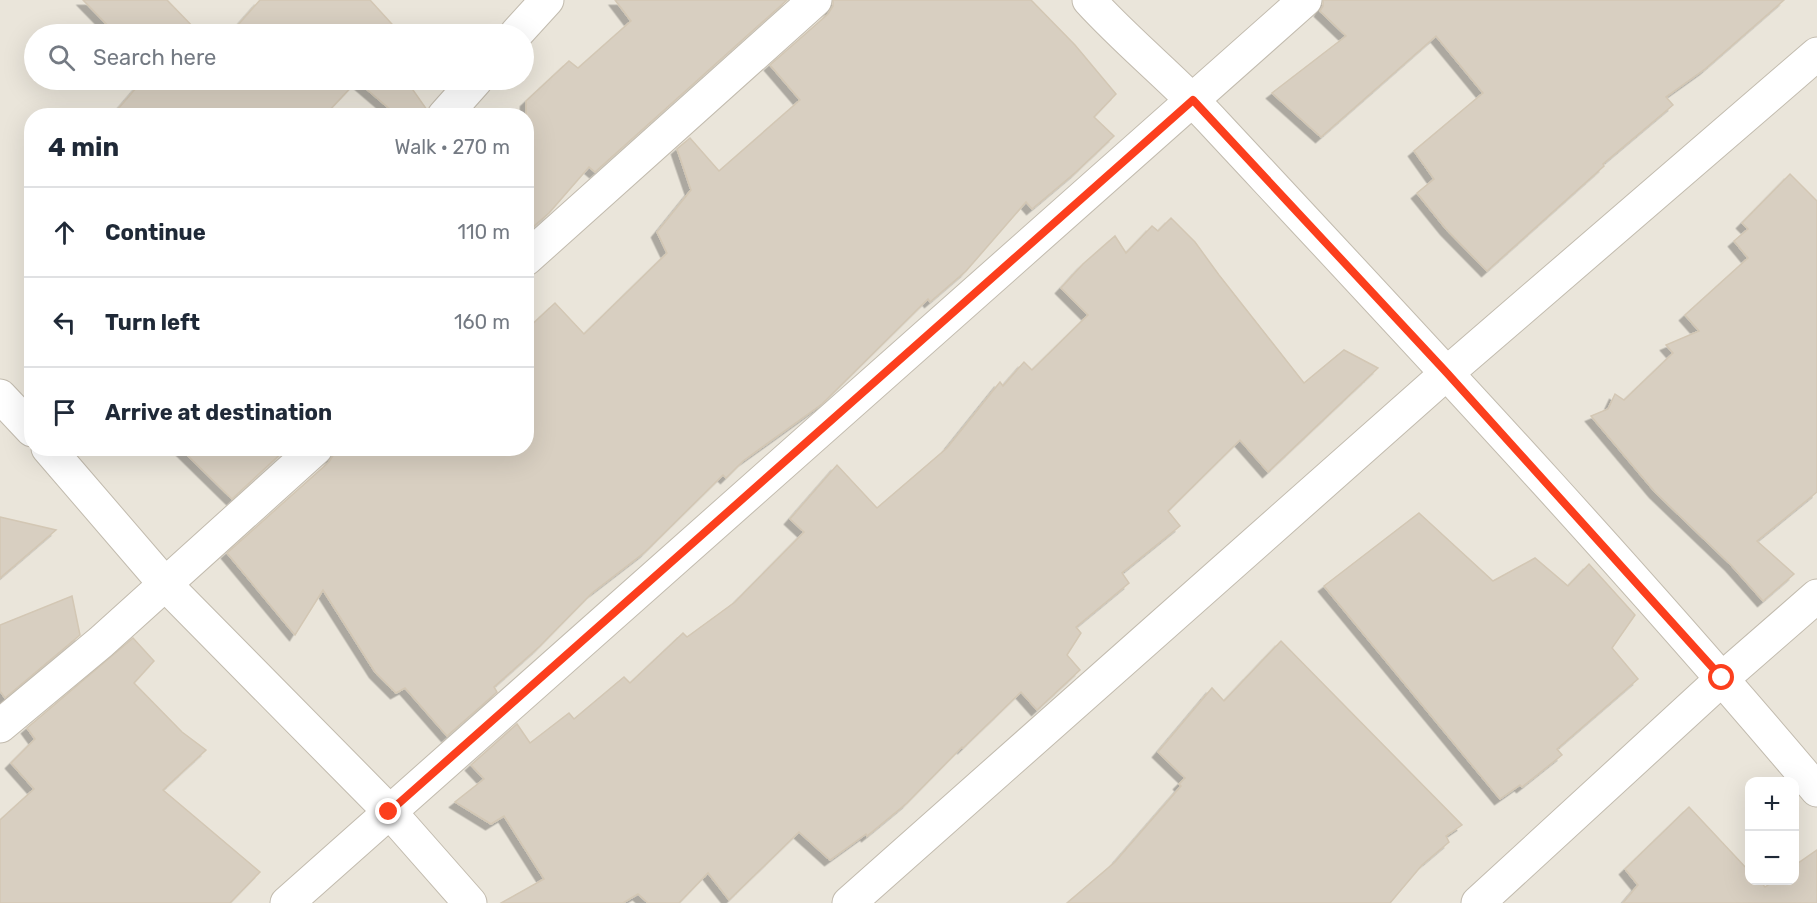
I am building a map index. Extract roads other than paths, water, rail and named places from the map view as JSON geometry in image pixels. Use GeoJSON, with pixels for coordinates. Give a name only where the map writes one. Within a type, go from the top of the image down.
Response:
{"type":"FeatureCollection","features":[{"type":"Feature","properties":{"kind":"street"},"geometry":{"type":"LineString","coordinates":[[525,24],[547,0]]}},
{"type":"Feature","properties":{"kind":"street"},"geometry":{"type":"LineString","coordinates":[[534,253],[814,0]]}},
{"type":"Feature","properties":{"kind":"street"},"geometry":{"type":"LineString","coordinates":[[1089,0],[1114,28],[1193,100],[1447,373],[1722,678],[1817,790]]}},
{"type":"Feature","properties":{"kind":"street"},"geometry":{"type":"LineString","coordinates":[[286,903],[1305,0]]}},
{"type":"Feature","properties":{"kind":"street"},"geometry":{"type":"LineString","coordinates":[[849,903],[1447,373],[1817,54]]}},
{"type":"Feature","properties":{"kind":"street"},"geometry":{"type":"LineString","coordinates":[[451,108],[467,90]]}},
{"type":"Feature","properties":{"kind":"street"},"geometry":{"type":"LineString","coordinates":[[0,396],[24,422]]}},
{"type":"Feature","properties":{"kind":"street"},"geometry":{"type":"LineString","coordinates":[[64,456],[165,584],[389,812],[470,903]]}},
{"type":"Feature","properties":{"kind":"street"},"geometry":{"type":"LineString","coordinates":[[0,726],[101,642],[307,456]]}},
{"type":"Feature","properties":{"kind":"street"},"geometry":{"type":"LineString","coordinates":[[1478,903],[1722,678],[1817,596]]}}]}
